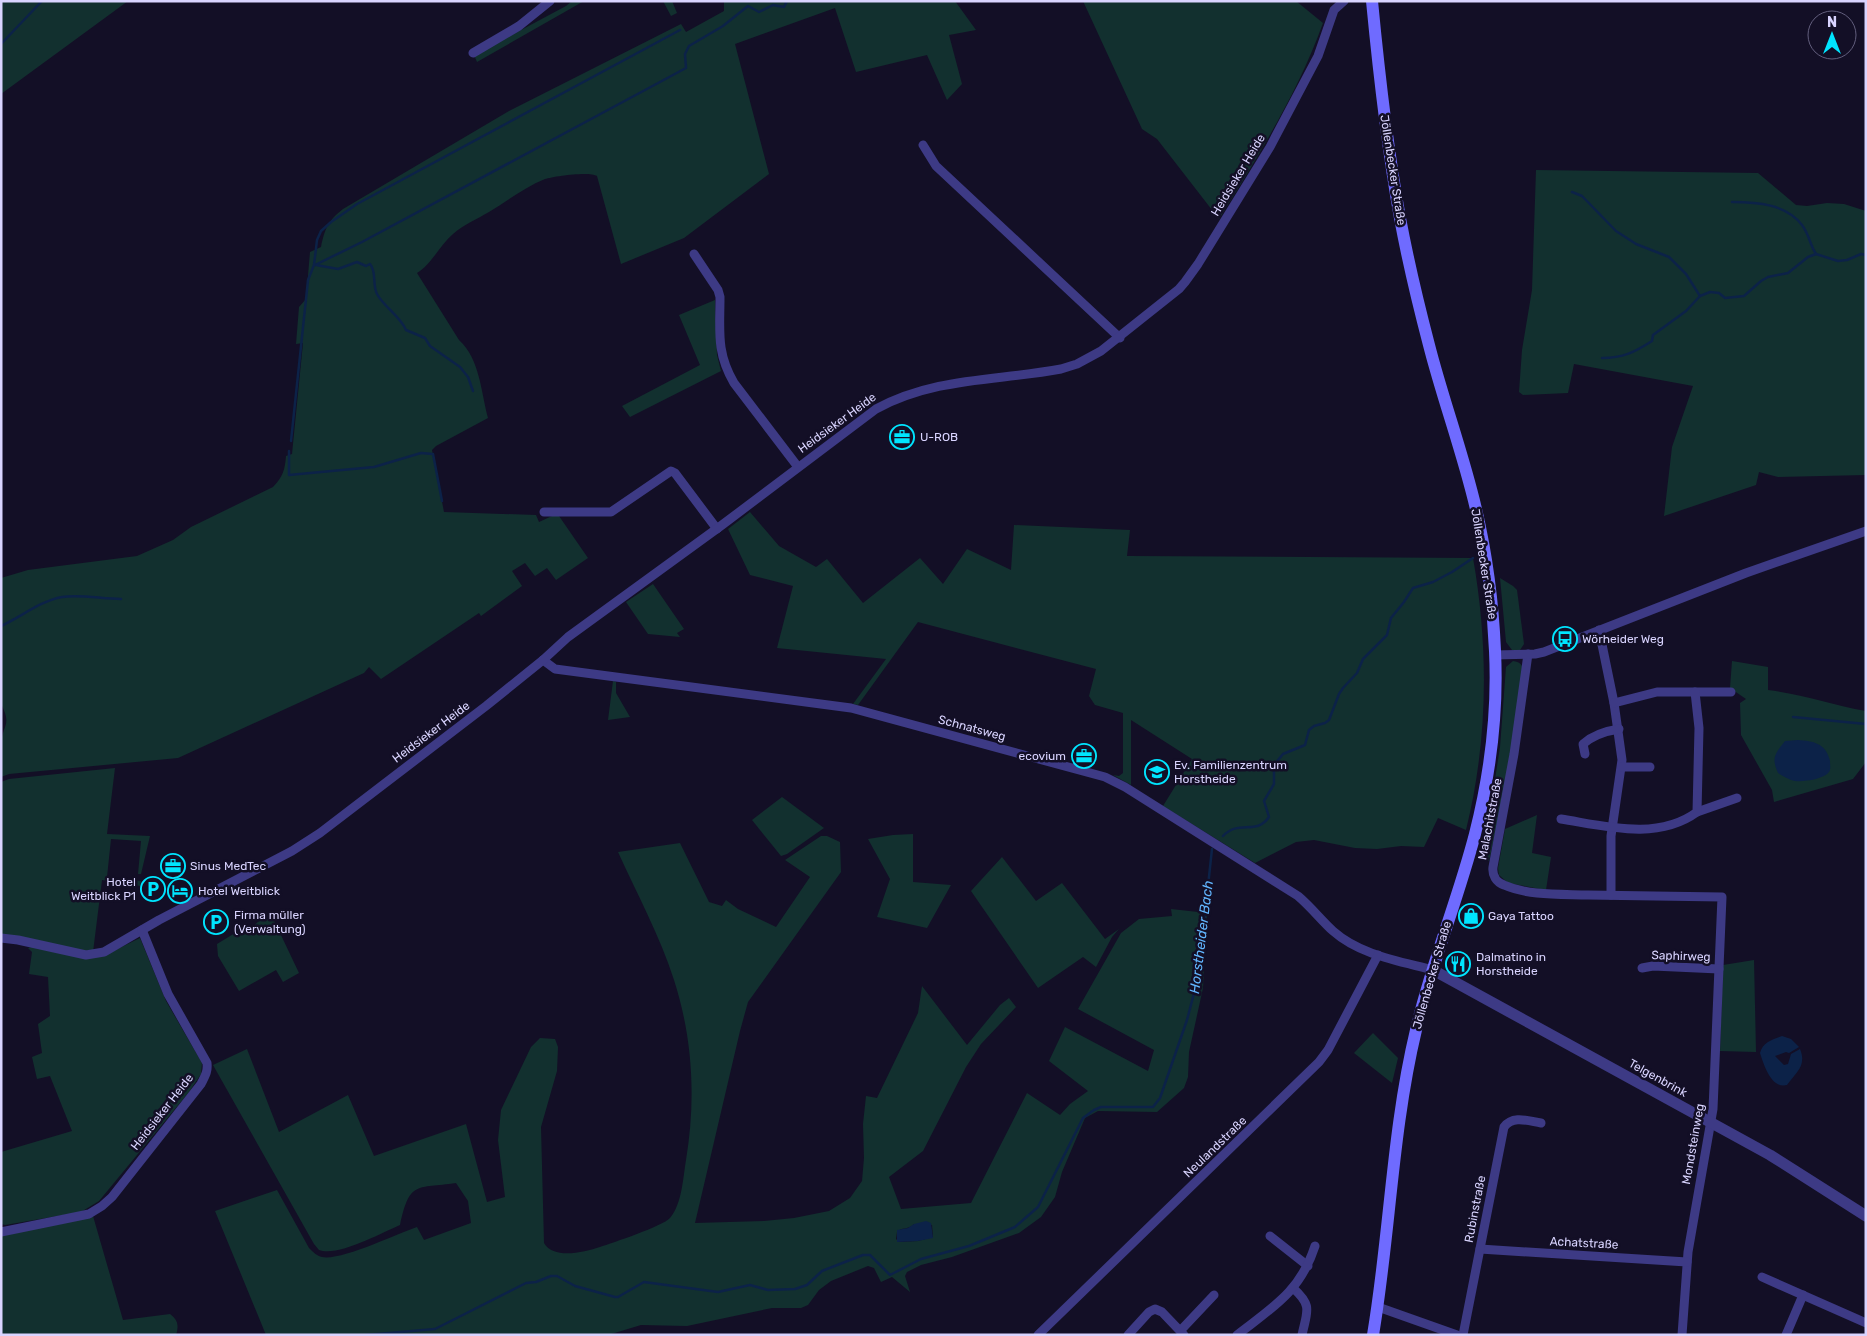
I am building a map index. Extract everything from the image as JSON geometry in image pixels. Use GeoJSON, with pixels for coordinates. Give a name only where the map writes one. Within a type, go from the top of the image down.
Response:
{"type":"FeatureCollection","features":[{"type":"Feature","properties":{"kind":"main road","name":"Jöllenbecker Straße"},"geometry":{"type":"LineString","coordinates":[[1372,1],[1382,104],[1400,219],[1430,351],[1476,508],[1493,611],[1495,655],[1492,735],[1481,805],[1468,859],[1415,1033],[1404,1100],[1373,1335]]}},
{"type":"Feature","properties":{"kind":"street"},"geometry":{"type":"LineString","coordinates":[[473,53],[519,26],[550,1]]}},
{"type":"Feature","properties":{"kind":"street","name":"Heidsieker Heide"},"geometry":{"type":"LineString","coordinates":[[1,938],[86,955],[104,952],[290,852],[313,837],[486,706],[543,660],[568,637],[717,529],[876,409],[904,395],[955,382],[1061,370],[1092,357],[1120,338],[1179,289],[1198,264],[1270,147],[1318,56],[1334,10],[1344,1]]}},
{"type":"Feature","properties":{"kind":"street"},"geometry":{"type":"LineString","coordinates":[[923,145],[936,166],[1120,338]]}},
{"type":"Feature","properties":{"kind":"street","name":"Heidsieker Heide"},"geometry":{"type":"LineString","coordinates":[[694,254],[718,290],[720,297],[720,346],[726,369],[734,383],[798,467]]}},
{"type":"Feature","properties":{"kind":"street"},"geometry":{"type":"LineString","coordinates":[[544,512],[611,512],[670,471],[675,473],[717,529]]}},
{"type":"Feature","properties":{"kind":"street"},"geometry":{"type":"LineString","coordinates":[[1495,655],[1544,652],[1746,573],[1866,531]]}},
{"type":"Feature","properties":{"kind":"street"},"geometry":{"type":"LineString","coordinates":[[1599,630],[1614,703],[1622,767],[1612,827],[1611,895]]}},
{"type":"Feature","properties":{"kind":"street","name":"Malachitstraße"},"geometry":{"type":"LineString","coordinates":[[1528,654],[1514,754],[1493,874],[1503,884],[1548,894],[1722,897]]}},
{"type":"Feature","properties":{"kind":"street","name":"Schnatsweg"},"geometry":{"type":"LineString","coordinates":[[543,660],[555,669],[851,708],[1105,778],[1125,787],[1298,896],[1334,931],[1362,949],[1433,970]]}},
{"type":"Feature","properties":{"kind":"street"},"geometry":{"type":"LineString","coordinates":[[1614,703],[1657,692],[1731,692]]}},
{"type":"Feature","properties":{"kind":"street"},"geometry":{"type":"LineString","coordinates":[[1696,692],[1699,728],[1697,812]]}},
{"type":"Feature","properties":{"kind":"street"},"geometry":{"type":"LineString","coordinates":[[1585,754],[1583,748],[1586,742],[1604,732],[1618,729]]}},
{"type":"Feature","properties":{"kind":"street"},"geometry":{"type":"LineString","coordinates":[[1622,767],[1650,767]]}},
{"type":"Feature","properties":{"kind":"street"},"geometry":{"type":"LineString","coordinates":[[1561,819],[1612,827],[1644,829],[1669,827],[1682,822],[1697,812],[1737,798]]}},
{"type":"Feature","properties":{"kind":"street","name":"Mondsteinweg"},"geometry":{"type":"LineString","coordinates":[[1682,1335],[1687,1262],[1713,1109],[1722,897]]}},
{"type":"Feature","properties":{"kind":"street","name":"Heidsieker Heide"},"geometry":{"type":"LineString","coordinates":[[1,1232],[89,1214],[102,1206],[112,1197],[195,1092],[208,1070],[207,1063],[168,994],[142,930]]}},
{"type":"Feature","properties":{"kind":"street","name":"Neulandstraße"},"geometry":{"type":"LineString","coordinates":[[1038,1335],[1319,1062],[1328,1050],[1378,955]]}},
{"type":"Feature","properties":{"kind":"street","name":"Saphirweg"},"geometry":{"type":"LineString","coordinates":[[1642,968],[1653,966],[1719,969]]}},
{"type":"Feature","properties":{"kind":"street","name":"Telgenbrink"},"geometry":{"type":"LineString","coordinates":[[1433,970],[1770,1156],[1866,1216]]}},
{"type":"Feature","properties":{"kind":"street","name":"Rubinstraße"},"geometry":{"type":"LineString","coordinates":[[1463,1335],[1504,1127],[1511,1120],[1518,1119],[1541,1123]]}},
{"type":"Feature","properties":{"kind":"street"},"geometry":{"type":"LineString","coordinates":[[1270,1236],[1308,1266]]}},
{"type":"Feature","properties":{"kind":"street"},"geometry":{"type":"LineString","coordinates":[[1236,1335],[1294,1288],[1308,1266],[1315,1246]]}},
{"type":"Feature","properties":{"kind":"street","name":"Achatstraße"},"geometry":{"type":"LineString","coordinates":[[1480,1250],[1687,1262]]}},
{"type":"Feature","properties":{"kind":"street"},"geometry":{"type":"LineString","coordinates":[[1762,1277],[1866,1323]]}},
{"type":"Feature","properties":{"kind":"street"},"geometry":{"type":"LineString","coordinates":[[1294,1288],[1305,1298],[1307,1304],[1302,1335]]}},
{"type":"Feature","properties":{"kind":"street"},"geometry":{"type":"LineString","coordinates":[[1128,1335],[1155,1308],[1162,1312],[1183,1333],[1214,1295]]}},
{"type":"Feature","properties":{"kind":"street"},"geometry":{"type":"LineString","coordinates":[[1786,1335],[1803,1296]]}},
{"type":"Feature","properties":{"kind":"street"},"geometry":{"type":"LineString","coordinates":[[1378,1306],[1457,1335]]}},
{"type":"Feature","properties":{"kind":"green space"},"geometry":{"type":"Polygon","coordinates":[[[1,1],[128,1],[1,94],[1,1]]]}},
{"type":"Feature","properties":{"kind":"green space"},"geometry":{"type":"Polygon","coordinates":[[[572,1],[584,1],[477,62],[474,55],[572,1]]]}},
{"type":"Feature","properties":{"kind":"green space"},"geometry":{"type":"Polygon","coordinates":[[[663,1],[672,1],[677,13],[671,16],[663,1]]]}},
{"type":"Feature","properties":{"kind":"green space"},"geometry":{"type":"Polygon","coordinates":[[[724,1],[955,1],[976,30],[949,35],[962,84],[947,100],[927,55],[856,72],[835,8],[735,44],[769,174],[684,238],[621,264],[597,176],[587,174],[564,175],[538,182],[461,228],[448,239],[427,265],[417,273],[476,366],[488,418],[432,450],[444,512],[536,515],[539,522],[552,516],[559,516],[588,558],[556,580],[547,568],[535,576],[525,563],[512,571],[522,586],[481,616],[479,613],[381,679],[369,667],[364,673],[178,758],[9,774],[1,777],[1,743],[6,716],[1,704],[1,578],[28,570],[137,556],[173,540],[191,527],[273,487],[283,473],[286,456],[292,454],[303,343],[296,344],[299,307],[306,299],[310,252],[321,247],[326,230],[334,217],[343,209],[509,111],[681,24],[686,32],[724,11],[724,1]]]}},
{"type":"Feature","properties":{"kind":"green space"},"geometry":{"type":"Polygon","coordinates":[[[1083,1],[1296,1],[1323,23],[1302,74],[1289,99],[1219,219],[1157,139],[1142,129],[1083,1]]]}},
{"type":"Feature","properties":{"kind":"green space"},"geometry":{"type":"Polygon","coordinates":[[[1536,170],[1758,173],[1796,205],[1844,204],[1866,211],[1866,475],[1778,477],[1759,472],[1756,485],[1664,516],[1672,447],[1693,386],[1574,364],[1568,393],[1523,395],[1519,392],[1522,350],[1532,290],[1536,170]]]}},
{"type":"Feature","properties":{"kind":"green space"},"geometry":{"type":"Polygon","coordinates":[[[715,300],[717,355],[721,371],[630,417],[622,406],[700,365],[679,315],[715,300]]]}},
{"type":"Feature","properties":{"kind":"green space"},"geometry":{"type":"Polygon","coordinates":[[[750,512],[779,546],[816,567],[827,559],[863,603],[920,558],[943,584],[967,549],[1011,570],[1014,525],[1130,530],[1127,556],[1473,558],[1482,626],[1484,694],[1479,763],[1466,830],[1438,818],[1424,847],[1355,848],[1314,840],[1296,842],[1255,863],[1163,806],[1192,759],[1131,720],[1131,785],[1113,775],[1119,776],[1123,773],[1123,713],[1095,705],[1089,696],[1096,669],[918,622],[858,705],[853,704],[886,659],[777,648],[793,586],[750,575],[728,529],[750,512]]]}},
{"type":"Feature","properties":{"kind":"green space"},"geometry":{"type":"Polygon","coordinates":[[[1500,578],[1517,590],[1524,644],[1520,650],[1512,650],[1506,642],[1500,578]]]}},
{"type":"Feature","properties":{"kind":"green space"},"geometry":{"type":"Polygon","coordinates":[[[653,584],[684,629],[677,633],[680,637],[648,634],[626,602],[653,584]]]}},
{"type":"Feature","properties":{"kind":"green space"},"geometry":{"type":"Polygon","coordinates":[[[1513,661],[1520,664],[1523,670],[1510,764],[1489,861],[1477,859],[1494,786],[1500,747],[1506,667],[1513,661]]]}},
{"type":"Feature","properties":{"kind":"green space"},"geometry":{"type":"Polygon","coordinates":[[[1732,661],[1768,667],[1768,690],[1866,711],[1866,762],[1853,779],[1774,802],[1772,790],[1741,735],[1740,703],[1746,699],[1730,688],[1732,661]]]}},
{"type":"Feature","properties":{"kind":"green space"},"geometry":{"type":"Polygon","coordinates":[[[613,681],[616,682],[616,693],[630,717],[608,720],[613,681]]]}},
{"type":"Feature","properties":{"kind":"green space"},"geometry":{"type":"Polygon","coordinates":[[[115,768],[107,834],[150,836],[141,874],[138,874],[141,841],[111,839],[107,877],[141,881],[140,886],[102,880],[93,952],[1,936],[1,782],[9,779],[115,768]]]}},
{"type":"Feature","properties":{"kind":"green space"},"geometry":{"type":"Polygon","coordinates":[[[782,797],[824,828],[787,854],[781,856],[752,820],[782,797]]]}},
{"type":"Feature","properties":{"kind":"green space"},"geometry":{"type":"Polygon","coordinates":[[[1537,815],[1532,853],[1551,857],[1546,890],[1508,883],[1499,875],[1498,868],[1505,829],[1537,815]]]}},
{"type":"Feature","properties":{"kind":"green space"},"geometry":{"type":"Polygon","coordinates":[[[913,834],[913,882],[951,885],[927,928],[877,917],[890,879],[868,839],[913,834]]]}},
{"type":"Feature","properties":{"kind":"green space"},"geometry":{"type":"Polygon","coordinates":[[[821,836],[827,836],[840,842],[841,872],[748,1002],[695,1223],[794,1218],[829,1211],[850,1198],[862,1181],[864,1158],[863,1124],[866,1096],[877,1098],[918,1013],[922,986],[967,1045],[1000,1005],[1009,998],[1016,1007],[981,1044],[966,1067],[923,1151],[889,1177],[901,1209],[971,1203],[1027,1093],[1060,1115],[1070,1104],[1088,1091],[1049,1061],[1065,1027],[1148,1071],[1154,1050],[1078,1009],[1121,933],[1139,919],[1172,916],[1171,909],[1207,913],[1203,988],[1189,1052],[1188,1077],[1184,1088],[1157,1112],[1098,1111],[1085,1118],[1062,1172],[1055,1197],[1041,1217],[1019,1233],[952,1257],[921,1265],[907,1272],[905,1276],[910,1292],[892,1277],[881,1282],[874,1268],[868,1266],[831,1281],[819,1290],[808,1305],[801,1308],[772,1308],[687,1326],[641,1325],[608,1335],[266,1335],[215,1211],[277,1190],[309,1248],[315,1254],[322,1257],[331,1257],[355,1251],[417,1227],[424,1240],[471,1223],[468,1201],[456,1183],[423,1187],[417,1189],[407,1200],[400,1225],[348,1247],[337,1250],[319,1250],[213,1065],[247,1049],[279,1132],[348,1095],[374,1156],[466,1124],[487,1202],[505,1197],[498,1140],[501,1110],[531,1047],[540,1038],[555,1039],[558,1047],[557,1071],[541,1127],[544,1243],[555,1252],[570,1253],[593,1249],[626,1238],[648,1230],[670,1218],[677,1206],[683,1183],[692,1092],[689,1047],[674,980],[655,931],[618,852],[680,843],[709,902],[722,906],[726,900],[738,909],[776,927],[810,877],[785,860],[821,836]],[[914,1224],[899,1230],[896,1239],[899,1242],[918,1241],[933,1237],[932,1225],[914,1224]]]}},
{"type":"Feature","properties":{"kind":"green space"},"geometry":{"type":"Polygon","coordinates":[[[1002,857],[1036,901],[1062,883],[1105,939],[1119,929],[1112,937],[1096,967],[1083,957],[1038,988],[971,891],[1002,857]]]}},
{"type":"Feature","properties":{"kind":"green space"},"geometry":{"type":"Polygon","coordinates":[[[270,912],[299,973],[283,982],[276,970],[239,991],[218,956],[217,944],[235,933],[246,932],[270,912]]]}},
{"type":"Feature","properties":{"kind":"green space"},"geometry":{"type":"Polygon","coordinates":[[[140,938],[166,1001],[202,1063],[201,1074],[189,1092],[99,1201],[81,1212],[5,1225],[1,1224],[1,1152],[72,1131],[50,1076],[37,1079],[32,1057],[42,1053],[38,1024],[50,1016],[48,977],[29,974],[32,952],[28,948],[35,946],[107,954],[140,938]]]}},
{"type":"Feature","properties":{"kind":"green space"},"geometry":{"type":"Polygon","coordinates":[[[1754,960],[1756,1052],[1720,1051],[1723,965],[1754,960]]]}},
{"type":"Feature","properties":{"kind":"green space"},"geometry":{"type":"Polygon","coordinates":[[[1373,1033],[1398,1058],[1392,1083],[1354,1053],[1373,1033]]]}},
{"type":"Feature","properties":{"kind":"green space"},"geometry":{"type":"Polygon","coordinates":[[[93,1216],[123,1320],[170,1314],[177,1323],[176,1335],[1,1335],[1,1235],[93,1216]]]}},
{"type":"Feature","properties":{"kind":"water"},"geometry":{"type":"Polygon","coordinates":[[[1785,741],[1814,742],[1825,750],[1830,761],[1830,771],[1823,777],[1814,780],[1795,781],[1778,773],[1775,756],[1785,741]]]}},
{"type":"Feature","properties":{"kind":"water"},"geometry":{"type":"Polygon","coordinates":[[[1782,1036],[1791,1039],[1799,1047],[1789,1053],[1786,1052],[1775,1056],[1784,1065],[1788,1064],[1791,1054],[1800,1049],[1802,1055],[1800,1068],[1787,1085],[1781,1085],[1772,1080],[1760,1053],[1761,1049],[1771,1040],[1782,1036]]]}},
{"type":"Feature","properties":{"kind":"water"},"geometry":{"type":"Polygon","coordinates":[[[926,1221],[931,1223],[933,1238],[897,1242],[897,1230],[926,1221]]]}},
{"type":"Feature","properties":{"kind":"waterway"},"geometry":{"type":"LineString","coordinates":[[1,44],[42,1]]}},
{"type":"Feature","properties":{"kind":"waterway"},"geometry":{"type":"LineString","coordinates":[[315,265],[362,242],[686,68],[685,54],[689,46],[723,26],[748,6],[759,12],[773,5],[784,7],[787,1]]}},
{"type":"Feature","properties":{"kind":"waterway"},"geometry":{"type":"LineString","coordinates":[[291,441],[308,280],[314,265],[317,240],[321,231],[357,204],[680,30]]}},
{"type":"Feature","properties":{"kind":"waterway"},"geometry":{"type":"LineString","coordinates":[[1572,192],[1582,196],[1616,231],[1636,244],[1669,257],[1686,274],[1700,296]]}},
{"type":"Feature","properties":{"kind":"waterway"},"geometry":{"type":"LineString","coordinates":[[1732,202],[1761,204],[1779,208],[1788,213],[1802,225],[1816,254]]}},
{"type":"Feature","properties":{"kind":"waterway"},"geometry":{"type":"LineString","coordinates":[[1602,358],[1623,356],[1646,345],[1652,341],[1653,335],[1686,311],[1700,296],[1710,292],[1719,293],[1725,298],[1744,296],[1761,281],[1768,277],[1788,273],[1808,257],[1816,254],[1838,261],[1847,260],[1861,254],[1866,255]]}},
{"type":"Feature","properties":{"kind":"waterway"},"geometry":{"type":"LineString","coordinates":[[316,265],[338,269],[357,262],[366,266],[370,264],[377,294],[380,299],[400,320],[406,330],[425,338],[430,346],[460,367],[468,377],[473,391]]}},
{"type":"Feature","properties":{"kind":"waterway"},"geometry":{"type":"LineString","coordinates":[[289,451],[289,475],[374,467],[421,453],[433,454],[442,501]]}},
{"type":"Feature","properties":{"kind":"waterway","name":"Horstheider Bach"},"geometry":{"type":"LineString","coordinates":[[1223,836],[1235,829],[1259,826],[1269,817],[1264,801],[1274,784],[1274,765],[1283,754],[1305,745],[1309,730],[1329,720],[1339,694],[1357,673],[1363,659],[1387,635],[1391,618],[1413,588],[1433,582],[1473,558]]}},
{"type":"Feature","properties":{"kind":"waterway"},"geometry":{"type":"LineString","coordinates":[[1,626],[38,606],[62,597],[77,596],[121,599]]}},
{"type":"Feature","properties":{"kind":"waterway"},"geometry":{"type":"LineString","coordinates":[[1793,717],[1866,724]]}},
{"type":"Feature","properties":{"kind":"waterway","name":"Horstheider Bach"},"geometry":{"type":"LineString","coordinates":[[366,1335],[435,1329],[526,1283],[536,1282],[551,1276],[557,1276],[575,1286],[615,1297],[644,1282],[718,1292],[750,1285],[768,1290],[795,1289],[807,1285],[822,1271],[863,1255],[870,1255],[890,1275],[921,1259],[969,1246],[1015,1227],[1038,1207],[1083,1118],[1101,1107],[1153,1107],[1160,1098],[1187,1020],[1198,978],[1212,849]]}},
{"type":"Feature","properties":{"kind":"place","name":"U-ROB"},"geometry":{"type":"Point","coordinates":[902,437]}},
{"type":"Feature","properties":{"kind":"place","name":"Wörheider Weg"},"geometry":{"type":"Point","coordinates":[1565,639]}},
{"type":"Feature","properties":{"kind":"place","name":"ecovium"},"geometry":{"type":"Point","coordinates":[1084,756]}},
{"type":"Feature","properties":{"kind":"place","name":"Ev. Familienzentrum Horstheide"},"geometry":{"type":"Point","coordinates":[1157,772]}},
{"type":"Feature","properties":{"kind":"place","name":"Sinus MedTec"},"geometry":{"type":"Point","coordinates":[173,866]}},
{"type":"Feature","properties":{"kind":"place","name":"Hotel Weitblick P1"},"geometry":{"type":"Point","coordinates":[153,889]}},
{"type":"Feature","properties":{"kind":"place","name":"Hotel Weitblick"},"geometry":{"type":"Point","coordinates":[180,891]}},
{"type":"Feature","properties":{"kind":"place","name":"Gaya Tattoo"},"geometry":{"type":"Point","coordinates":[1471,916]}},
{"type":"Feature","properties":{"kind":"place","name":"Firma müller (Verwaltung)"},"geometry":{"type":"Point","coordinates":[216,922]}},
{"type":"Feature","properties":{"kind":"place","name":"Dalmatino in Horstheide"},"geometry":{"type":"Point","coordinates":[1458,964]}}]}
